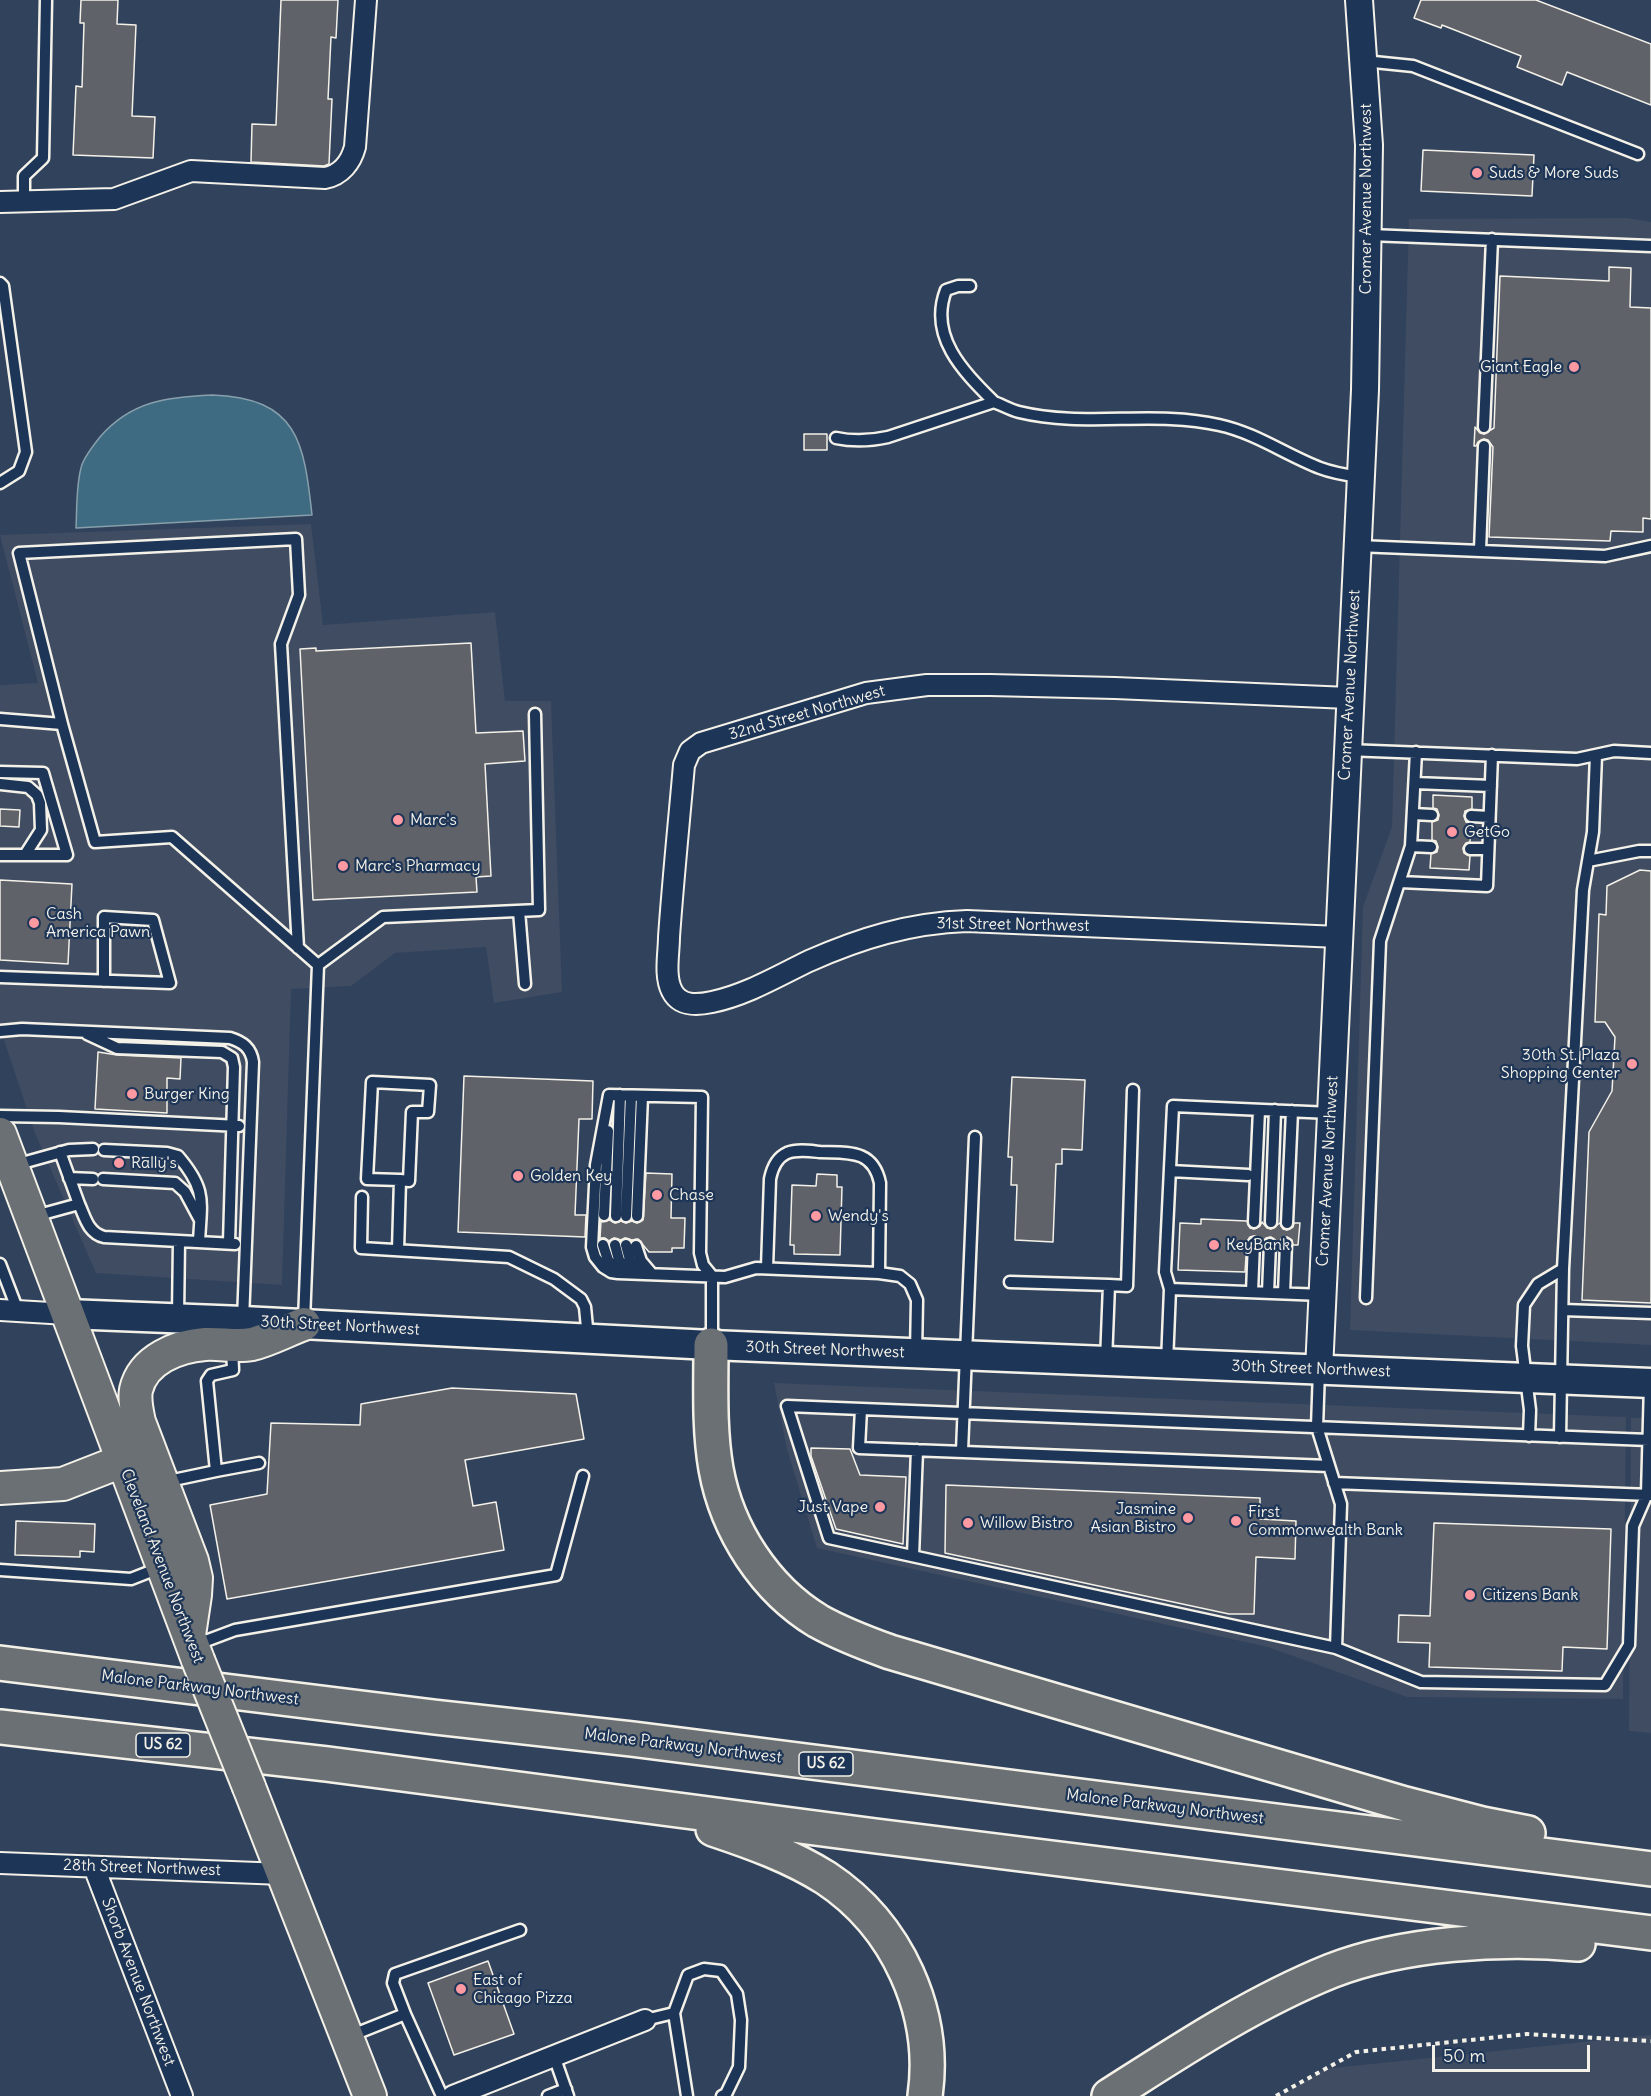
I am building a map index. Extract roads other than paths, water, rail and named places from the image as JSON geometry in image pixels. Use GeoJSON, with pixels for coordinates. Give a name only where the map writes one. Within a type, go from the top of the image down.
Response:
{"type":"FeatureCollection","features":[{"type":"Feature","properties":{"kind":"highway"},"geometry":{"type":"LineString","coordinates":[[711,1345],[711,1409],[715,1466],[729,1515],[742,1542],[780,1591],[816,1619],[837,1631],[890,1652],[1405,1804],[1482,1824],[1651,1853]]}},
{"type":"Feature","properties":{"kind":"highway","name":"Malone Parkway Northwest"},"geometry":{"type":"LineString","coordinates":[[0,1663],[423,1716],[655,1742],[1651,1869]]}},
{"type":"Feature","properties":{"kind":"highway","name":"US 62"},"geometry":{"type":"LineString","coordinates":[[0,1727],[327,1764],[1651,1933]]}},
{"type":"Feature","properties":{"kind":"highway"},"geometry":{"type":"LineString","coordinates":[[628,1804],[706,1827],[792,1859],[827,1879],[871,1918],[906,1971],[918,2001],[925,2031],[928,2062],[925,2096]]}},
{"type":"Feature","properties":{"kind":"highway"},"geometry":{"type":"LineString","coordinates":[[1109,2096],[1197,2040],[1275,1996],[1332,1971],[1380,1956],[1445,1947],[1530,1941],[1651,1953]]}},
{"type":"Feature","properties":{"kind":"main road","name":"Cleveland Avenue Northwest"},"geometry":{"type":"LineString","coordinates":[[0,1134],[162,1567],[370,2096]]}},
{"type":"Feature","properties":{"kind":"main road","name":"30th Street Northwest"},"geometry":{"type":"LineString","coordinates":[[67,1314],[178,1318],[237,1332]]}},
{"type":"Feature","properties":{"kind":"main road"},"geometry":{"type":"LineString","coordinates":[[193,1647],[196,1578],[164,1482],[139,1422],[136,1389],[141,1378],[155,1361],[172,1351],[237,1332],[251,1344],[304,1324]]}},
{"type":"Feature","properties":{"kind":"main road","name":"30th Street Northwest"},"geometry":{"type":"LineString","coordinates":[[304,1324],[916,1354],[1651,1383]]}},
{"type":"Feature","properties":{"kind":"main road"},"geometry":{"type":"LineString","coordinates":[[0,1488],[63,1484],[122,1461]]}},
{"type":"Feature","properties":{"kind":"street"},"geometry":{"type":"LineString","coordinates":[[0,202],[114,199],[191,171],[325,177],[336,174],[349,162],[355,147],[366,0]]}},
{"type":"Feature","properties":{"kind":"street","name":"Cromer Avenue Northwest"},"geometry":{"type":"LineString","coordinates":[[1319,1370],[1365,390],[1368,145],[1359,0]]}},
{"type":"Feature","properties":{"kind":"street","name":"32nd Street Northwest"},"geometry":{"type":"LineString","coordinates":[[671,991],[668,976],[670,928],[684,765],[690,751],[701,742],[866,693],[927,685],[1115,688],[1349,698]]}},
{"type":"Feature","properties":{"kind":"street","name":"31st Street Northwest"},"geometry":{"type":"LineString","coordinates":[[671,991],[690,1005],[711,1003],[755,987],[857,942],[903,928],[934,922],[967,921],[1339,937]]}},
{"type":"Feature","properties":{"kind":"street","name":"30th Street Northwest"},"geometry":{"type":"LineString","coordinates":[[9,1310],[67,1314]]}},
{"type":"Feature","properties":{"kind":"street","name":"28th Street Northwest"},"geometry":{"type":"LineString","coordinates":[[0,1863],[283,1874]]}},
{"type":"Feature","properties":{"kind":"street","name":"Shorb Avenue Northwest"},"geometry":{"type":"LineString","coordinates":[[94,1867],[182,2096]]}},
{"type":"Feature","properties":{"kind":"street"},"geometry":{"type":"LineString","coordinates":[[453,2096],[645,2020]]}},
{"type":"Feature","properties":{"kind":"lane"},"geometry":{"type":"LineString","coordinates":[[24,201],[24,176],[42,158],[46,0]]}},
{"type":"Feature","properties":{"kind":"lane"},"geometry":{"type":"LineString","coordinates":[[1364,60],[1413,66],[1638,154]]}},
{"type":"Feature","properties":{"kind":"lane"},"geometry":{"type":"LineString","coordinates":[[1368,235],[1651,246]]}},
{"type":"Feature","properties":{"kind":"lane"},"geometry":{"type":"LineString","coordinates":[[1484,427],[1492,239]]}},
{"type":"Feature","properties":{"kind":"lane"},"geometry":{"type":"LineString","coordinates":[[0,283],[3,286],[26,452],[19,471],[0,483]]}},
{"type":"Feature","properties":{"kind":"lane"},"geometry":{"type":"LineString","coordinates":[[970,286],[958,286],[946,290],[942,305],[942,329],[948,348],[961,369],[994,402],[1018,412],[1057,417],[1189,419],[1221,425],[1251,435],[1319,468],[1360,477]]}},
{"type":"Feature","properties":{"kind":"lane"},"geometry":{"type":"LineString","coordinates":[[836,438],[871,441],[994,402]]}},
{"type":"Feature","properties":{"kind":"lane"},"geometry":{"type":"LineString","coordinates":[[1480,550],[1484,446]]}},
{"type":"Feature","properties":{"kind":"lane"},"geometry":{"type":"LineString","coordinates":[[298,948],[281,644],[299,595],[296,539],[19,553],[62,724],[95,842],[172,837],[298,948],[318,965]]}},
{"type":"Feature","properties":{"kind":"lane"},"geometry":{"type":"LineString","coordinates":[[1356,546],[1605,556],[1651,546]]}},
{"type":"Feature","properties":{"kind":"lane"},"geometry":{"type":"LineString","coordinates":[[318,965],[383,917],[539,910],[535,714]]}},
{"type":"Feature","properties":{"kind":"lane"},"geometry":{"type":"LineString","coordinates":[[0,719],[62,724]]}},
{"type":"Feature","properties":{"kind":"lane"},"geometry":{"type":"LineString","coordinates":[[1347,750],[1577,759],[1614,751],[1651,753]]}},
{"type":"Feature","properties":{"kind":"lane"},"geometry":{"type":"LineString","coordinates":[[1366,1298],[1380,941],[1411,846],[1416,752]]}},
{"type":"Feature","properties":{"kind":"lane"},"geometry":{"type":"LineString","coordinates":[[1560,1437],[1563,1269],[1579,949],[1583,890],[1593,832],[1596,755]]}},
{"type":"Feature","properties":{"kind":"lane"},"geometry":{"type":"LineString","coordinates":[[1400,882],[1487,886],[1492,756]]}},
{"type":"Feature","properties":{"kind":"lane"},"geometry":{"type":"LineString","coordinates":[[0,772],[43,773],[67,855],[0,855]]}},
{"type":"Feature","properties":{"kind":"lane"},"geometry":{"type":"LineString","coordinates":[[1415,783],[1491,786]]}},
{"type":"Feature","properties":{"kind":"lane"},"geometry":{"type":"LineString","coordinates":[[0,784],[28,787],[38,795],[41,830],[25,855]]}},
{"type":"Feature","properties":{"kind":"lane"},"geometry":{"type":"LineString","coordinates":[[1413,814],[1432,815]]}},
{"type":"Feature","properties":{"kind":"lane"},"geometry":{"type":"LineString","coordinates":[[1472,816],[1490,817]]}},
{"type":"Feature","properties":{"kind":"lane"},"geometry":{"type":"LineString","coordinates":[[1411,846],[1431,847]]}},
{"type":"Feature","properties":{"kind":"lane"},"geometry":{"type":"LineString","coordinates":[[1470,849],[1488,849]]}},
{"type":"Feature","properties":{"kind":"lane"},"geometry":{"type":"LineString","coordinates":[[1588,861],[1639,851],[1651,851]]}},
{"type":"Feature","properties":{"kind":"lane"},"geometry":{"type":"LineString","coordinates":[[519,911],[525,984]]}},
{"type":"Feature","properties":{"kind":"lane"},"geometry":{"type":"LineString","coordinates":[[0,977],[104,981],[170,983],[153,920],[104,917],[104,981]]}},
{"type":"Feature","properties":{"kind":"lane"},"geometry":{"type":"LineString","coordinates":[[304,1324],[318,965]]}},
{"type":"Feature","properties":{"kind":"lane"},"geometry":{"type":"LineString","coordinates":[[0,1031],[22,1029],[230,1038],[245,1044],[252,1056],[245,1244],[234,1371],[212,1375],[207,1381],[216,1471]]}},
{"type":"Feature","properties":{"kind":"lane"},"geometry":{"type":"LineString","coordinates":[[82,1032],[117,1048],[228,1054],[234,1064],[229,1243]]}},
{"type":"Feature","properties":{"kind":"lane"},"geometry":{"type":"LineString","coordinates":[[372,1082],[429,1085],[428,1112],[412,1112],[409,1181],[400,1180],[367,1179],[372,1082]]}},
{"type":"Feature","properties":{"kind":"lane"},"geometry":{"type":"LineString","coordinates":[[1010,1282],[1127,1286],[1133,1090]]}},
{"type":"Feature","properties":{"kind":"lane"},"geometry":{"type":"LineString","coordinates":[[604,1215],[626,1095]]}},
{"type":"Feature","properties":{"kind":"lane"},"geometry":{"type":"LineString","coordinates":[[626,1095],[626,1216],[626,1095]]}},
{"type":"Feature","properties":{"kind":"lane"},"geometry":{"type":"LineString","coordinates":[[626,1095],[596,1165],[592,1246],[594,1257],[603,1268],[611,1272],[635,1274],[725,1276],[756,1268],[767,1268],[900,1276],[913,1288],[917,1306],[916,1354]]}},
{"type":"Feature","properties":{"kind":"lane"},"geometry":{"type":"LineString","coordinates":[[626,1095],[702,1097],[700,1253],[703,1265],[712,1276],[711,1345]]}},
{"type":"Feature","properties":{"kind":"lane"},"geometry":{"type":"LineString","coordinates":[[1167,1363],[1170,1289],[1165,1272],[1173,1106],[1331,1113]]}},
{"type":"Feature","properties":{"kind":"lane"},"geometry":{"type":"LineString","coordinates":[[1254,1222],[1259,1110]]}},
{"type":"Feature","properties":{"kind":"lane"},"geometry":{"type":"LineString","coordinates":[[1271,1222],[1275,1110]]}},
{"type":"Feature","properties":{"kind":"lane"},"geometry":{"type":"LineString","coordinates":[[1287,1223],[1292,1111]]}},
{"type":"Feature","properties":{"kind":"lane"},"geometry":{"type":"LineString","coordinates":[[0,1116],[249,1127]]}},
{"type":"Feature","properties":{"kind":"lane"},"geometry":{"type":"LineString","coordinates":[[962,1452],[975,1137]]}},
{"type":"Feature","properties":{"kind":"lane"},"geometry":{"type":"LineString","coordinates":[[12,1166],[60,1152],[98,1150],[167,1153],[178,1156],[201,1194],[199,1242]]}},
{"type":"Feature","properties":{"kind":"lane"},"geometry":{"type":"LineString","coordinates":[[767,1268],[770,1179],[772,1169],[778,1160],[786,1153],[798,1151],[849,1153],[861,1155],[877,1170],[880,1183],[879,1273]]}},
{"type":"Feature","properties":{"kind":"lane"},"geometry":{"type":"LineString","coordinates":[[60,1152],[89,1227],[97,1235],[110,1238],[245,1244]]}},
{"type":"Feature","properties":{"kind":"lane"},"geometry":{"type":"LineString","coordinates":[[1170,1171],[1248,1174]]}},
{"type":"Feature","properties":{"kind":"lane"},"geometry":{"type":"LineString","coordinates":[[69,1178],[175,1183],[186,1192],[200,1220]]}},
{"type":"Feature","properties":{"kind":"lane"},"geometry":{"type":"LineString","coordinates":[[398,1250],[400,1180]]}},
{"type":"Feature","properties":{"kind":"lane"},"geometry":{"type":"LineString","coordinates":[[362,1197],[361,1248],[509,1257],[554,1279],[581,1299],[585,1307],[588,1339]]}},
{"type":"Feature","properties":{"kind":"lane"},"geometry":{"type":"LineString","coordinates":[[32,1218],[79,1204]]}},
{"type":"Feature","properties":{"kind":"lane"},"geometry":{"type":"LineString","coordinates":[[178,1318],[179,1241]]}},
{"type":"Feature","properties":{"kind":"lane"},"geometry":{"type":"LineString","coordinates":[[1252,1292],[1254,1243]]}},
{"type":"Feature","properties":{"kind":"lane"},"geometry":{"type":"LineString","coordinates":[[1268,1293],[1270,1244]]}},
{"type":"Feature","properties":{"kind":"lane"},"geometry":{"type":"LineString","coordinates":[[1284,1293],[1286,1244]]}},
{"type":"Feature","properties":{"kind":"lane"},"geometry":{"type":"LineString","coordinates":[[603,1245],[608,1260],[635,1274]]}},
{"type":"Feature","properties":{"kind":"lane"},"geometry":{"type":"LineString","coordinates":[[626,1245],[641,1261],[635,1274],[620,1260],[626,1245]]}},
{"type":"Feature","properties":{"kind":"lane"},"geometry":{"type":"LineString","coordinates":[[0,1264],[9,1310]]}},
{"type":"Feature","properties":{"kind":"lane"},"geometry":{"type":"LineString","coordinates":[[1529,1436],[1530,1410],[1522,1346],[1524,1305],[1538,1284],[1563,1269]]}},
{"type":"Feature","properties":{"kind":"lane"},"geometry":{"type":"LineString","coordinates":[[1106,1361],[1108,1285]]}},
{"type":"Feature","properties":{"kind":"lane"},"geometry":{"type":"LineString","coordinates":[[1170,1289],[1323,1295]]}},
{"type":"Feature","properties":{"kind":"lane"},"geometry":{"type":"LineString","coordinates":[[1563,1310],[1651,1313]]}},
{"type":"Feature","properties":{"kind":"lane"},"geometry":{"type":"LineString","coordinates":[[1319,1370],[1317,1427],[1341,1504],[1336,1648]]}},
{"type":"Feature","properties":{"kind":"lane"},"geometry":{"type":"LineString","coordinates":[[1650,1440],[787,1406],[829,1538],[1336,1648],[1421,1682],[1605,1686],[1629,1645],[1633,1526],[1649,1495],[1650,1440],[1651,1383]]}},
{"type":"Feature","properties":{"kind":"lane"},"geometry":{"type":"LineString","coordinates":[[861,1409],[860,1448],[1329,1466]]}},
{"type":"Feature","properties":{"kind":"lane"},"geometry":{"type":"LineString","coordinates":[[913,1556],[917,1450]]}},
{"type":"Feature","properties":{"kind":"lane"},"geometry":{"type":"LineString","coordinates":[[164,1482],[259,1463]]}},
{"type":"Feature","properties":{"kind":"lane"},"geometry":{"type":"LineString","coordinates":[[193,1647],[235,1630],[556,1575],[583,1476]]}},
{"type":"Feature","properties":{"kind":"lane"},"geometry":{"type":"LineString","coordinates":[[1334,1483],[1649,1495]]}},
{"type":"Feature","properties":{"kind":"lane"},"geometry":{"type":"LineString","coordinates":[[0,1570],[131,1579],[162,1567]]}},
{"type":"Feature","properties":{"kind":"lane"},"geometry":{"type":"LineString","coordinates":[[442,2096],[393,1983],[395,1974],[520,1930]]}},
{"type":"Feature","properties":{"kind":"lane"},"geometry":{"type":"LineString","coordinates":[[687,2096],[674,2013],[688,1975],[704,1969],[721,1971],[737,1994],[741,2020],[739,2067],[726,2094],[722,2096]]}},
{"type":"Feature","properties":{"kind":"lane"},"geometry":{"type":"LineString","coordinates":[[645,2020],[674,2013]]}},
{"type":"Feature","properties":{"kind":"lane"},"geometry":{"type":"LineString","coordinates":[[347,2037],[405,2014]]}},
{"type":"Feature","properties":{"kind":"lane"},"geometry":{"type":"LineString","coordinates":[[548,2096],[567,2093],[554,2056]]}},
{"type":"Feature","properties":{"kind":"place","name":"Suds & More Suds"},"geometry":{"type":"Point","coordinates":[1477,173]}},
{"type":"Feature","properties":{"kind":"place","name":"Giant Eagle"},"geometry":{"type":"Point","coordinates":[1574,367]}},
{"type":"Feature","properties":{"kind":"place","name":"Marc's"},"geometry":{"type":"Point","coordinates":[398,820]}},
{"type":"Feature","properties":{"kind":"place","name":"GetGo"},"geometry":{"type":"Point","coordinates":[1452,832]}},
{"type":"Feature","properties":{"kind":"place","name":"Marc's Pharmacy"},"geometry":{"type":"Point","coordinates":[343,866]}},
{"type":"Feature","properties":{"kind":"place","name":"Cash America Pawn"},"geometry":{"type":"Point","coordinates":[34,923]}},
{"type":"Feature","properties":{"kind":"place","name":"30th St. Plaza Shopping Center"},"geometry":{"type":"Point","coordinates":[1632,1064]}},
{"type":"Feature","properties":{"kind":"place","name":"Burger King"},"geometry":{"type":"Point","coordinates":[132,1094]}},
{"type":"Feature","properties":{"kind":"place","name":"Rally's"},"geometry":{"type":"Point","coordinates":[119,1163]}},
{"type":"Feature","properties":{"kind":"place","name":"Golden Key"},"geometry":{"type":"Point","coordinates":[518,1176]}},
{"type":"Feature","properties":{"kind":"place","name":"Chase"},"geometry":{"type":"Point","coordinates":[657,1195]}},
{"type":"Feature","properties":{"kind":"place","name":"Wendy's"},"geometry":{"type":"Point","coordinates":[816,1216]}},
{"type":"Feature","properties":{"kind":"place","name":"KeyBank"},"geometry":{"type":"Point","coordinates":[1214,1245]}},
{"type":"Feature","properties":{"kind":"place","name":"Just Vape"},"geometry":{"type":"Point","coordinates":[880,1507]}},
{"type":"Feature","properties":{"kind":"place","name":"Jasmine Asian Bistro"},"geometry":{"type":"Point","coordinates":[1188,1518]}},
{"type":"Feature","properties":{"kind":"place","name":"First Commonwealth Bank"},"geometry":{"type":"Point","coordinates":[1236,1521]}},
{"type":"Feature","properties":{"kind":"place","name":"Willow Bistro"},"geometry":{"type":"Point","coordinates":[968,1523]}},
{"type":"Feature","properties":{"kind":"place","name":"Citizens Bank"},"geometry":{"type":"Point","coordinates":[1470,1595]}},
{"type":"Feature","properties":{"kind":"place","name":"East of Chicago Pizza"},"geometry":{"type":"Point","coordinates":[461,1989]}}]}
